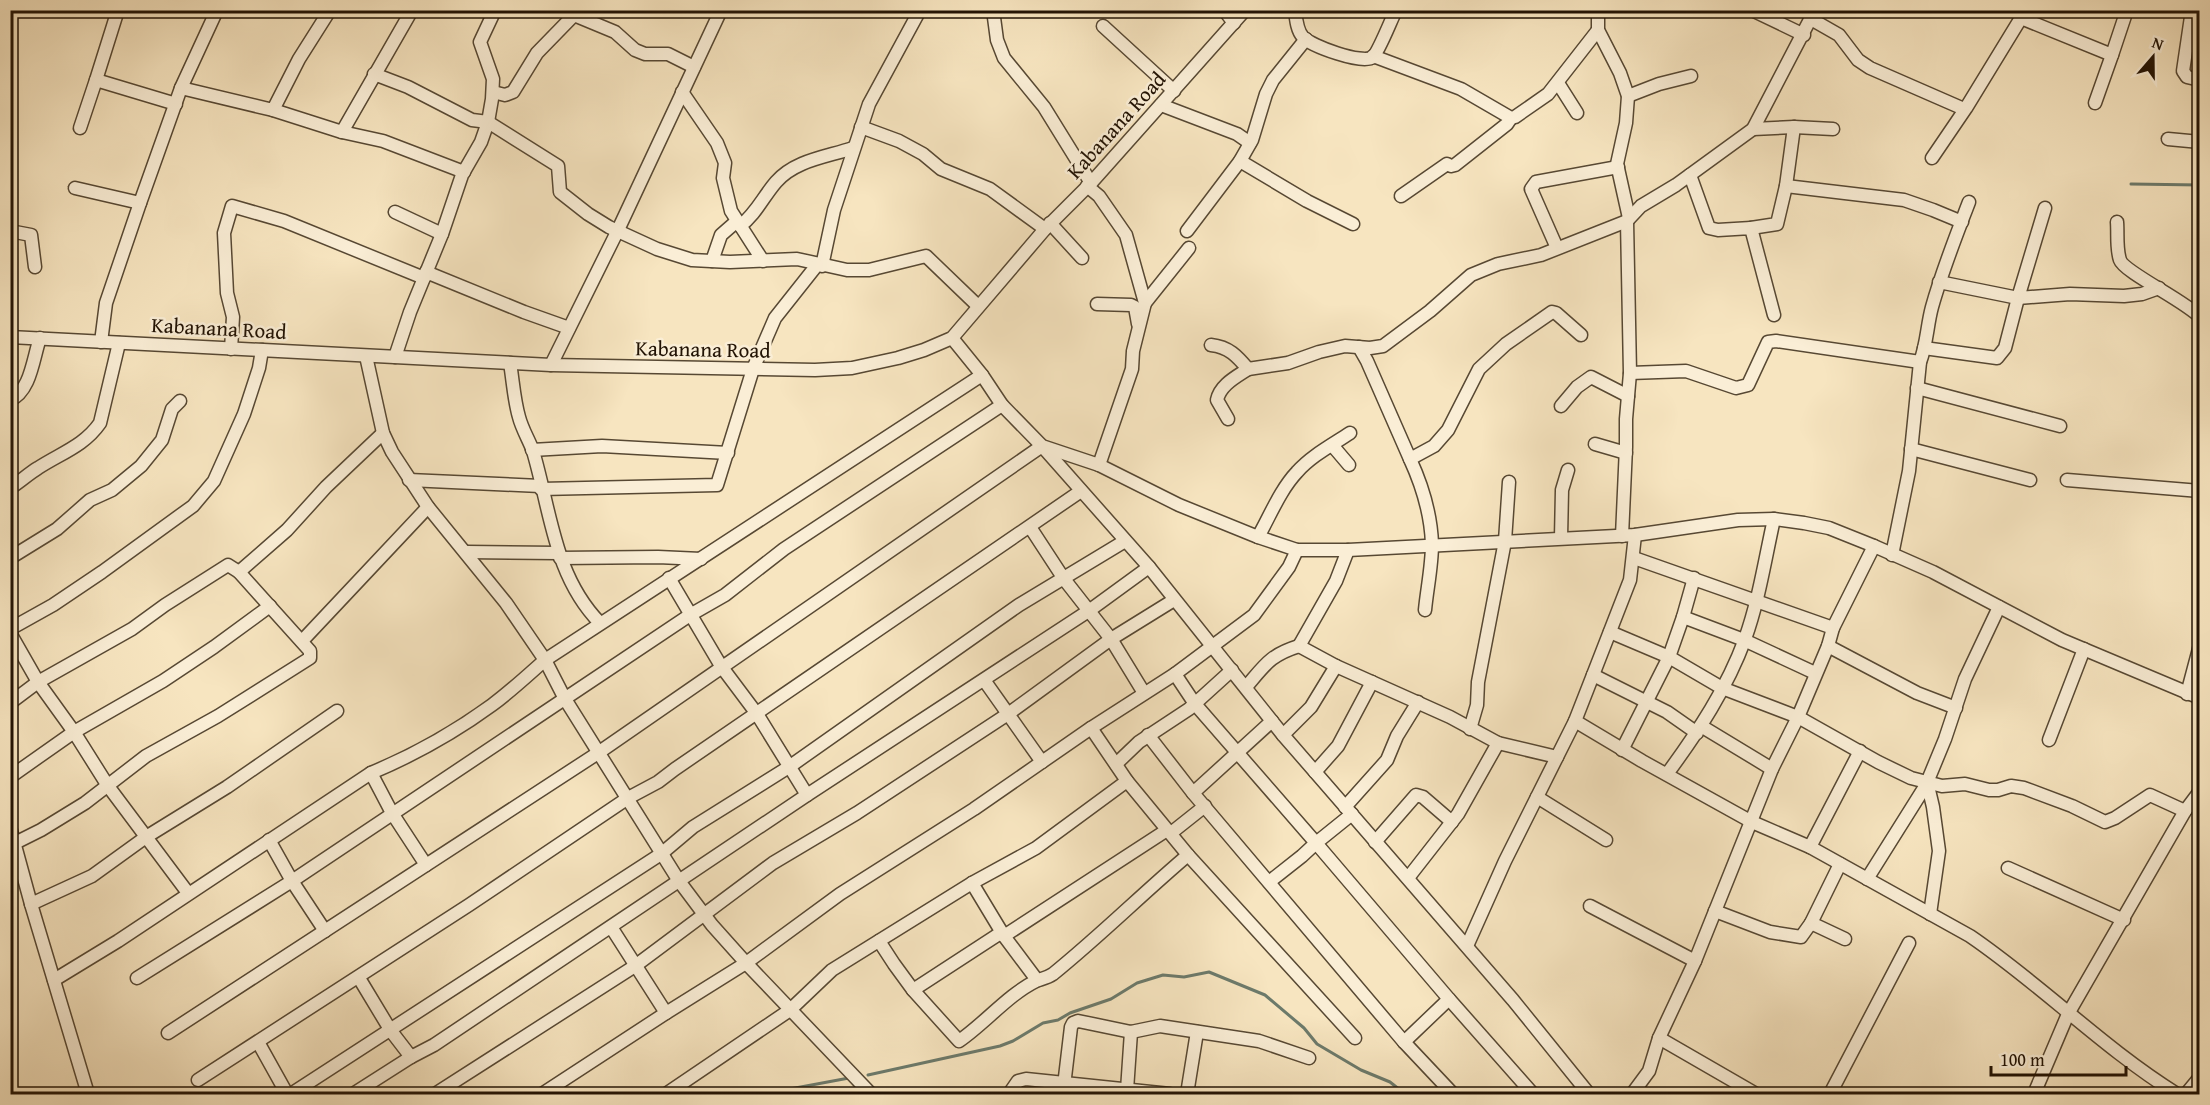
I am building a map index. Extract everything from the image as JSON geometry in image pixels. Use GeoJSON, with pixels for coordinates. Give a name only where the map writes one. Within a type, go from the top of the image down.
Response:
{"type":"FeatureCollection","features":[{"type":"Feature","properties":{"kind":"street"},"geometry":{"type":"LineString","coordinates":[[80,128],[118,10]]}},
{"type":"Feature","properties":{"kind":"street"},"geometry":{"type":"LineString","coordinates":[[101,342],[106,303],[140,203],[181,88],[218,10]]}},
{"type":"Feature","properties":{"kind":"street"},"geometry":{"type":"LineString","coordinates":[[273,110],[298,59],[330,10]]}},
{"type":"Feature","properties":{"kind":"street"},"geometry":{"type":"LineString","coordinates":[[342,132],[412,10]]}},
{"type":"Feature","properties":{"kind":"street"},"geometry":{"type":"LineString","coordinates":[[394,357],[464,172],[481,142],[488,122],[493,79],[480,42],[495,10]]}},
{"type":"Feature","properties":{"kind":"street"},"geometry":{"type":"LineString","coordinates":[[550,365],[618,230],[721,10]]}},
{"type":"Feature","properties":{"kind":"street"},"geometry":{"type":"LineString","coordinates":[[409,480],[541,487],[717,485],[753,369],[775,318],[819,265],[868,104],[920,10]]}},
{"type":"Feature","properties":{"kind":"street"},"geometry":{"type":"LineString","coordinates":[[993,10],[997,40],[1004,58],[1044,107],[1089,185],[1126,235],[1145,303],[1143,315],[1138,324]]}},
{"type":"Feature","properties":{"kind":"street"},"geometry":{"type":"LineString","coordinates":[[1224,10],[1234,23]]}},
{"type":"Feature","properties":{"kind":"street","name":"Kabanana Road"},"geometry":{"type":"LineString","coordinates":[[10,337],[550,365],[816,370],[869,365],[924,350],[952,338],[1047,226],[1089,185],[1245,10]]}},
{"type":"Feature","properties":{"kind":"street"},"geometry":{"type":"LineString","coordinates":[[1294,10],[1301,33],[1306,39],[1328,50],[1365,60],[1373,56],[1396,10]]}},
{"type":"Feature","properties":{"kind":"street"},"geometry":{"type":"LineString","coordinates":[[1598,10],[1598,30],[1620,74],[1628,96],[1626,123],[1617,167],[1628,219],[1630,374],[1622,536]]}},
{"type":"Feature","properties":{"kind":"street"},"geometry":{"type":"LineString","coordinates":[[1752,10],[1803,35]]}},
{"type":"Feature","properties":{"kind":"street"},"geometry":{"type":"LineString","coordinates":[[2009,10],[2020,18],[2112,55]]}},
{"type":"Feature","properties":{"kind":"street"},"geometry":{"type":"LineString","coordinates":[[2095,103],[2127,10]]}},
{"type":"Feature","properties":{"kind":"street"},"geometry":{"type":"LineString","coordinates":[[2192,10],[2183,71],[2187,77],[2199,80]]}},
{"type":"Feature","properties":{"kind":"street"},"geometry":{"type":"LineString","coordinates":[[493,92],[505,95],[513,92],[537,53],[574,15],[615,32],[635,50],[645,54],[668,54],[694,67]]}},
{"type":"Feature","properties":{"kind":"street"},"geometry":{"type":"LineString","coordinates":[[1228,418],[1217,400],[1218,394],[1228,383],[1248,369],[1288,363],[1345,346],[1370,348],[1383,346],[1430,311],[1471,276],[1498,264],[1541,255],[1628,219],[1641,206],[1690,175],[1753,129],[1813,15],[1839,36],[1858,60],[1870,68],[1964,109]]}},
{"type":"Feature","properties":{"kind":"street"},"geometry":{"type":"LineString","coordinates":[[1932,158],[2020,18]]}},
{"type":"Feature","properties":{"kind":"street"},"geometry":{"type":"LineString","coordinates":[[1103,26],[1174,90]]}},
{"type":"Feature","properties":{"kind":"street"},"geometry":{"type":"LineString","coordinates":[[1401,196],[1446,164],[1455,165],[1490,139],[1511,118],[1519,116],[1541,101],[1558,83],[1598,30]]}},
{"type":"Feature","properties":{"kind":"street"},"geometry":{"type":"LineString","coordinates":[[1187,231],[1240,161],[1250,143],[1273,80],[1306,39]]}},
{"type":"Feature","properties":{"kind":"street"},"geometry":{"type":"LineString","coordinates":[[1373,56],[1461,89],[1511,118]]}},
{"type":"Feature","properties":{"kind":"street"},"geometry":{"type":"LineString","coordinates":[[374,74],[417,91],[472,120],[488,122],[511,138],[549,158],[558,166],[560,192],[609,227],[657,249],[692,260],[796,259],[847,270],[869,270],[926,256],[978,306]]}},
{"type":"Feature","properties":{"kind":"street"},"geometry":{"type":"LineString","coordinates":[[1628,96],[1659,84],[1690,76]]}},
{"type":"Feature","properties":{"kind":"street"},"geometry":{"type":"LineString","coordinates":[[96,80],[176,104]]}},
{"type":"Feature","properties":{"kind":"street"},"geometry":{"type":"LineString","coordinates":[[1558,83],[1577,113]]}},
{"type":"Feature","properties":{"kind":"street"},"geometry":{"type":"LineString","coordinates":[[181,88],[273,110],[342,132],[383,141],[464,172]]}},
{"type":"Feature","properties":{"kind":"street"},"geometry":{"type":"LineString","coordinates":[[682,92],[723,155],[725,164],[723,178],[731,212],[763,261]]}},
{"type":"Feature","properties":{"kind":"street"},"geometry":{"type":"LineString","coordinates":[[1161,105],[1237,135],[1250,143]]}},
{"type":"Feature","properties":{"kind":"street"},"geometry":{"type":"LineString","coordinates":[[861,127],[899,141],[923,154],[941,170],[990,189],[1047,226],[1082,258]]}},
{"type":"Feature","properties":{"kind":"street"},"geometry":{"type":"LineString","coordinates":[[1753,129],[1794,127],[1833,129]]}},
{"type":"Feature","properties":{"kind":"street"},"geometry":{"type":"LineString","coordinates":[[1690,175],[1709,228],[1718,230],[1777,224],[1786,186],[1794,127]]}},
{"type":"Feature","properties":{"kind":"street"},"geometry":{"type":"LineString","coordinates":[[2168,138],[2199,142]]}},
{"type":"Feature","properties":{"kind":"street"},"geometry":{"type":"LineString","coordinates":[[712,261],[721,235],[756,212],[775,182],[788,170],[800,164],[853,148]]}},
{"type":"Feature","properties":{"kind":"street"},"geometry":{"type":"LineString","coordinates":[[1240,161],[1307,201],[1353,224]]}},
{"type":"Feature","properties":{"kind":"street"},"geometry":{"type":"LineString","coordinates":[[1557,248],[1531,189],[1532,186],[1536,182],[1617,167]]}},
{"type":"Feature","properties":{"kind":"street"},"geometry":{"type":"LineString","coordinates":[[1786,186],[1904,200],[1962,222]]}},
{"type":"Feature","properties":{"kind":"street"},"geometry":{"type":"LineString","coordinates":[[75,188],[140,203]]}},
{"type":"Feature","properties":{"kind":"street"},"geometry":{"type":"LineString","coordinates":[[1892,555],[1909,471],[1926,326],[1939,282],[1969,202]]}},
{"type":"Feature","properties":{"kind":"street"},"geometry":{"type":"LineString","coordinates":[[231,349],[233,317],[227,293],[224,233],[232,206],[284,221],[569,328]]}},
{"type":"Feature","properties":{"kind":"street"},"geometry":{"type":"LineString","coordinates":[[1924,348],[1997,358],[2005,348],[2044,208]]}},
{"type":"Feature","properties":{"kind":"street"},"geometry":{"type":"LineString","coordinates":[[395,212],[442,234]]}},
{"type":"Feature","properties":{"kind":"street"},"geometry":{"type":"LineString","coordinates":[[2117,222],[2118,250],[2122,264],[2184,303],[2199,317]]}},
{"type":"Feature","properties":{"kind":"street"},"geometry":{"type":"LineString","coordinates":[[1751,228],[1774,315]]}},
{"type":"Feature","properties":{"kind":"street"},"geometry":{"type":"LineString","coordinates":[[10,231],[31,235],[35,267]]}},
{"type":"Feature","properties":{"kind":"street"},"geometry":{"type":"LineString","coordinates":[[1145,303],[1189,248]]}},
{"type":"Feature","properties":{"kind":"street"},"geometry":{"type":"LineString","coordinates":[[1939,282],[2018,298],[2070,294],[2124,296],[2142,294],[2159,288]]}},
{"type":"Feature","properties":{"kind":"street"},"geometry":{"type":"LineString","coordinates":[[1097,304],[1131,305],[1135,307],[1138,324],[1131,369],[1099,465]]}},
{"type":"Feature","properties":{"kind":"street"},"geometry":{"type":"LineString","coordinates":[[1410,459],[1434,447],[1448,430],[1479,369],[1520,333],[1552,312],[1581,335]]}},
{"type":"Feature","properties":{"kind":"street"},"geometry":{"type":"LineString","coordinates":[[952,338],[982,375],[1002,405],[1042,446],[1149,567],[1283,735],[1467,946],[1589,1095]]}},
{"type":"Feature","properties":{"kind":"street"},"geometry":{"type":"LineString","coordinates":[[10,400],[17,397],[25,387],[40,339]]}},
{"type":"Feature","properties":{"kind":"street"},"geometry":{"type":"LineString","coordinates":[[1630,374],[1686,371],[1736,388],[1748,385],[1768,342],[1776,341],[1920,362]]}},
{"type":"Feature","properties":{"kind":"street"},"geometry":{"type":"LineString","coordinates":[[10,488],[35,469],[76,447],[94,433],[100,423],[119,343]]}},
{"type":"Feature","properties":{"kind":"street"},"geometry":{"type":"LineString","coordinates":[[1211,345],[1224,346],[1248,369]]}},
{"type":"Feature","properties":{"kind":"street"},"geometry":{"type":"LineString","coordinates":[[1359,348],[1423,492],[1432,546],[1425,610]]}},
{"type":"Feature","properties":{"kind":"street"},"geometry":{"type":"LineString","coordinates":[[188,892],[108,786],[74,732],[38,682],[10,631],[102,572],[193,506],[214,481],[244,414],[259,368],[262,350]]}},
{"type":"Feature","properties":{"kind":"street"},"geometry":{"type":"LineString","coordinates":[[366,356],[382,432],[409,480],[428,507],[467,552],[506,603],[545,660],[564,699],[679,881],[746,963],[871,1095]]}},
{"type":"Feature","properties":{"kind":"street"},"geometry":{"type":"LineString","coordinates":[[510,363],[519,417],[532,450],[559,556],[588,611],[600,623]]}},
{"type":"Feature","properties":{"kind":"street"},"geometry":{"type":"LineString","coordinates":[[54,981],[371,773],[407,758],[494,704],[545,660],[982,375]]}},
{"type":"Feature","properties":{"kind":"street"},"geometry":{"type":"LineString","coordinates":[[1561,406],[1577,387],[1591,377],[1628,396]]}},
{"type":"Feature","properties":{"kind":"street"},"geometry":{"type":"LineString","coordinates":[[1917,388],[2060,426]]}},
{"type":"Feature","properties":{"kind":"street"},"geometry":{"type":"LineString","coordinates":[[10,558],[57,529],[90,500],[112,490],[141,466],[162,440],[172,408],[180,401]]}},
{"type":"Feature","properties":{"kind":"street"},"geometry":{"type":"LineString","coordinates":[[137,978],[292,881],[690,615],[725,595],[784,549],[1002,405]]}},
{"type":"Feature","properties":{"kind":"street"},"geometry":{"type":"LineString","coordinates":[[239,572],[287,530],[326,487],[382,432]]}},
{"type":"Feature","properties":{"kind":"street"},"geometry":{"type":"LineString","coordinates":[[1258,537],[1288,483],[1297,472],[1350,433]]}},
{"type":"Feature","properties":{"kind":"street"},"geometry":{"type":"LineString","coordinates":[[1595,444],[1626,453]]}},
{"type":"Feature","properties":{"kind":"street"},"geometry":{"type":"LineString","coordinates":[[1332,445],[1349,465]]}},
{"type":"Feature","properties":{"kind":"street"},"geometry":{"type":"LineString","coordinates":[[532,450],[602,446],[728,453]]}},
{"type":"Feature","properties":{"kind":"street"},"geometry":{"type":"LineString","coordinates":[[1042,446],[1099,465],[1179,505],[1297,550],[1348,550],[1622,536],[1738,520],[1774,519],[1829,528],[1933,572],[2084,649],[2199,699]]}},
{"type":"Feature","properties":{"kind":"street"},"geometry":{"type":"LineString","coordinates":[[168,1033],[598,753],[1042,446]]}},
{"type":"Feature","properties":{"kind":"street"},"geometry":{"type":"LineString","coordinates":[[1911,449],[2030,480]]}},
{"type":"Feature","properties":{"kind":"street"},"geometry":{"type":"LineString","coordinates":[[1560,538],[1562,490],[1568,470]]}},
{"type":"Feature","properties":{"kind":"street"},"geometry":{"type":"LineString","coordinates":[[2067,480],[2199,491]]}},
{"type":"Feature","properties":{"kind":"street"},"geometry":{"type":"LineString","coordinates":[[1470,729],[1478,705],[1478,682],[1505,541],[1509,482]]}},
{"type":"Feature","properties":{"kind":"street"},"geometry":{"type":"LineString","coordinates":[[198,1080],[358,978],[628,798],[658,782],[1081,491]]}},
{"type":"Feature","properties":{"kind":"street"},"geometry":{"type":"LineString","coordinates":[[302,641],[428,507]]}},
{"type":"Feature","properties":{"kind":"street"},"geometry":{"type":"LineString","coordinates":[[1668,774],[1699,730],[1744,640],[1757,600],[1774,519]]}},
{"type":"Feature","properties":{"kind":"street"},"geometry":{"type":"LineString","coordinates":[[1030,527],[1064,579],[1111,639],[1144,693]]}},
{"type":"Feature","properties":{"kind":"street"},"geometry":{"type":"LineString","coordinates":[[1467,946],[1575,721],[1630,580],[1635,535]]}},
{"type":"Feature","properties":{"kind":"street"},"geometry":{"type":"LineString","coordinates":[[258,1042],[289,1095],[661,854],[693,827],[789,766],[1019,605],[1125,541]]}},
{"type":"Feature","properties":{"kind":"street"},"geometry":{"type":"LineString","coordinates":[[1632,1095],[1649,1071],[1659,1038],[1695,961],[1772,769],[1798,717],[1828,646],[1833,628],[1874,546]]}},
{"type":"Feature","properties":{"kind":"street"},"geometry":{"type":"LineString","coordinates":[[542,1095],[746,963],[840,894],[974,809],[1091,728],[1175,674],[1254,615],[1289,567],[1297,550]]}},
{"type":"Feature","properties":{"kind":"street"},"geometry":{"type":"LineString","coordinates":[[1246,687],[1270,658],[1299,646],[1336,581],[1348,550]]}},
{"type":"Feature","properties":{"kind":"street"},"geometry":{"type":"LineString","coordinates":[[467,552],[701,559]]}},
{"type":"Feature","properties":{"kind":"street"},"geometry":{"type":"LineString","coordinates":[[1634,558],[1833,628]]}},
{"type":"Feature","properties":{"kind":"street"},"geometry":{"type":"LineString","coordinates":[[10,703],[38,682],[132,629],[228,565],[239,572],[310,651],[310,658],[218,716],[146,756],[85,803],[15,843]]}},
{"type":"Feature","properties":{"kind":"street"},"geometry":{"type":"LineString","coordinates":[[353,1095],[411,1057],[434,1045],[807,795],[1090,610],[1149,567]]}},
{"type":"Feature","properties":{"kind":"street"},"geometry":{"type":"LineString","coordinates":[[669,578],[721,666],[757,714],[807,795]]}},
{"type":"Feature","properties":{"kind":"street"},"geometry":{"type":"LineString","coordinates":[[1622,750],[1669,657],[1694,578]]}},
{"type":"Feature","properties":{"kind":"street"},"geometry":{"type":"LineString","coordinates":[[435,1095],[635,966],[773,863],[857,813],[1008,714],[1111,639],[1174,600]]}},
{"type":"Feature","properties":{"kind":"street"},"geometry":{"type":"LineString","coordinates":[[10,777],[74,732],[163,681],[270,606]]}},
{"type":"Feature","properties":{"kind":"street"},"geometry":{"type":"LineString","coordinates":[[1867,879],[1926,783],[1945,739],[1965,679],[1999,607]]}},
{"type":"Feature","properties":{"kind":"street"},"geometry":{"type":"LineString","coordinates":[[1683,617],[1744,640],[1815,673]]}},
{"type":"Feature","properties":{"kind":"street"},"geometry":{"type":"LineString","coordinates":[[1610,632],[1669,657],[1722,688],[1798,717],[1911,778],[1926,783],[1942,786],[1965,784],[1989,790],[2011,786],[2024,788],[2072,806],[2104,822],[2115,818],[2150,795],[2185,811]]}},
{"type":"Feature","properties":{"kind":"street"},"geometry":{"type":"LineString","coordinates":[[2187,694],[2198,657],[2199,645]]}},
{"type":"Feature","properties":{"kind":"street"},"geometry":{"type":"LineString","coordinates":[[1299,646],[1336,666],[1418,702],[1498,743],[1557,757]]}},
{"type":"Feature","properties":{"kind":"street"},"geometry":{"type":"LineString","coordinates":[[1828,646],[1917,693],[1956,708]]}},
{"type":"Feature","properties":{"kind":"street"},"geometry":{"type":"LineString","coordinates":[[2049,740],[2084,649]]}},
{"type":"Feature","properties":{"kind":"street"},"geometry":{"type":"LineString","coordinates":[[1283,735],[1311,707],[1336,666]]}},
{"type":"Feature","properties":{"kind":"street"},"geometry":{"type":"LineString","coordinates":[[1116,764],[1148,735],[1195,704],[1232,670]]}},
{"type":"Feature","properties":{"kind":"street"},"geometry":{"type":"LineString","coordinates":[[1175,674],[1195,704],[1533,1095]]}},
{"type":"Feature","properties":{"kind":"street"},"geometry":{"type":"LineString","coordinates":[[1593,675],[1648,701],[1772,769]]}},
{"type":"Feature","properties":{"kind":"street"},"geometry":{"type":"LineString","coordinates":[[984,680],[1042,762]]}},
{"type":"Feature","properties":{"kind":"street"},"geometry":{"type":"LineString","coordinates":[[1315,772],[1338,746],[1372,682]]}},
{"type":"Feature","properties":{"kind":"street"},"geometry":{"type":"LineString","coordinates":[[1269,882],[1302,856],[1349,811],[1387,760],[1397,736],[1418,702]]}},
{"type":"Feature","properties":{"kind":"street"},"geometry":{"type":"LineString","coordinates":[[31,904],[92,876],[146,837],[235,782],[337,711]]}},
{"type":"Feature","properties":{"kind":"street"},"geometry":{"type":"LineString","coordinates":[[1193,793],[1272,721]]}},
{"type":"Feature","properties":{"kind":"street"},"geometry":{"type":"LineString","coordinates":[[1575,721],[1622,750],[1752,822],[1810,846],[1970,936],[1995,953],[2116,1053],[2177,1095]]}},
{"type":"Feature","properties":{"kind":"street"},"geometry":{"type":"LineString","coordinates":[[1091,728],[1127,781],[1188,855],[1355,1038]]}},
{"type":"Feature","properties":{"kind":"street"},"geometry":{"type":"LineString","coordinates":[[1148,735],[1193,793],[1404,1042],[1453,1095]]}},
{"type":"Feature","properties":{"kind":"street"},"geometry":{"type":"LineString","coordinates":[[1408,878],[1452,822],[1498,743]]}},
{"type":"Feature","properties":{"kind":"street"},"geometry":{"type":"LineString","coordinates":[[1810,846],[1860,751]]}},
{"type":"Feature","properties":{"kind":"street"},"geometry":{"type":"LineString","coordinates":[[371,773],[392,813],[426,865]]}},
{"type":"Feature","properties":{"kind":"street"},"geometry":{"type":"LineString","coordinates":[[666,1095],[790,1010],[832,970],[972,883],[1036,848],[1127,781]]}},
{"type":"Feature","properties":{"kind":"street"},"geometry":{"type":"LineString","coordinates":[[1926,783],[1933,807],[1939,851],[1930,914]]}},
{"type":"Feature","properties":{"kind":"street"},"geometry":{"type":"LineString","coordinates":[[2034,1095],[2068,1014],[2185,811],[2199,791]]}},
{"type":"Feature","properties":{"kind":"street"},"geometry":{"type":"LineString","coordinates":[[1375,842],[1416,795],[1423,797],[1452,822]]}},
{"type":"Feature","properties":{"kind":"street"},"geometry":{"type":"LineString","coordinates":[[1537,797],[1606,840]]}},
{"type":"Feature","properties":{"kind":"street"},"geometry":{"type":"LineString","coordinates":[[914,990],[999,934],[1004,936],[1169,832],[1205,806]]}},
{"type":"Feature","properties":{"kind":"street"},"geometry":{"type":"LineString","coordinates":[[10,827],[88,1095]]}},
{"type":"Feature","properties":{"kind":"street"},"geometry":{"type":"LineString","coordinates":[[269,840],[292,881],[325,931]]}},
{"type":"Feature","properties":{"kind":"street"},"geometry":{"type":"LineString","coordinates":[[879,941],[914,990],[959,1041],[1003,1004],[1037,980],[1046,979],[1053,974],[1096,939],[1144,892],[1188,855]]}},
{"type":"Feature","properties":{"kind":"street"},"geometry":{"type":"LineString","coordinates":[[1715,911],[1770,932],[1798,937],[1804,935],[1840,864]]}},
{"type":"Feature","properties":{"kind":"street"},"geometry":{"type":"LineString","coordinates":[[2008,868],[2124,920]]}},
{"type":"Feature","properties":{"kind":"street"},"geometry":{"type":"LineString","coordinates":[[972,883],[1004,936],[1037,980]]}},
{"type":"Feature","properties":{"kind":"street"},"geometry":{"type":"LineString","coordinates":[[1590,906],[1695,961]]}},
{"type":"Feature","properties":{"kind":"street"},"geometry":{"type":"LineString","coordinates":[[1811,923],[1845,939]]}},
{"type":"Feature","properties":{"kind":"street"},"geometry":{"type":"LineString","coordinates":[[611,927],[666,1013]]}},
{"type":"Feature","properties":{"kind":"street"},"geometry":{"type":"LineString","coordinates":[[1830,1095],[1909,943]]}},
{"type":"Feature","properties":{"kind":"street"},"geometry":{"type":"LineString","coordinates":[[358,978],[391,1031],[411,1057]]}},
{"type":"Feature","properties":{"kind":"street"},"geometry":{"type":"LineString","coordinates":[[1404,1042],[1449,999]]}},
{"type":"Feature","properties":{"kind":"street"},"geometry":{"type":"LineString","coordinates":[[1063,1095],[1071,1027],[1075,1021],[1131,1032],[1160,1026],[1259,1041],[1309,1058]]}},
{"type":"Feature","properties":{"kind":"street"},"geometry":{"type":"LineString","coordinates":[[1124,1091],[1131,1032]]}},
{"type":"Feature","properties":{"kind":"street"},"geometry":{"type":"LineString","coordinates":[[1187,1095],[1197,1032]]}},
{"type":"Feature","properties":{"kind":"street"},"geometry":{"type":"LineString","coordinates":[[1659,1038],[1756,1095]]}},
{"type":"Feature","properties":{"kind":"street"},"geometry":{"type":"LineString","coordinates":[[2186,1095],[2199,1077]]}},
{"type":"Feature","properties":{"kind":"street"},"geometry":{"type":"LineString","coordinates":[[1009,1095],[1013,1087],[1022,1079],[1170,1095]]}},
{"type":"Feature","properties":{"kind":"waterway"},"geometry":{"type":"LineString","coordinates":[[2131,184],[2200,185]]}},
{"type":"Feature","properties":{"kind":"waterway"},"geometry":{"type":"LineString","coordinates":[[868,1075],[1000,1046],[1043,1023],[1058,1020],[1070,1013],[1111,999],[1137,983],[1163,975],[1184,977],[1209,972],[1265,995],[1304,1028],[1317,1044],[1361,1070],[1390,1082],[1405,1094]]}},
{"type":"Feature","properties":{"kind":"waterway"},"geometry":{"type":"LineString","coordinates":[[784,1094],[790,1089],[849,1078]]}}]}
